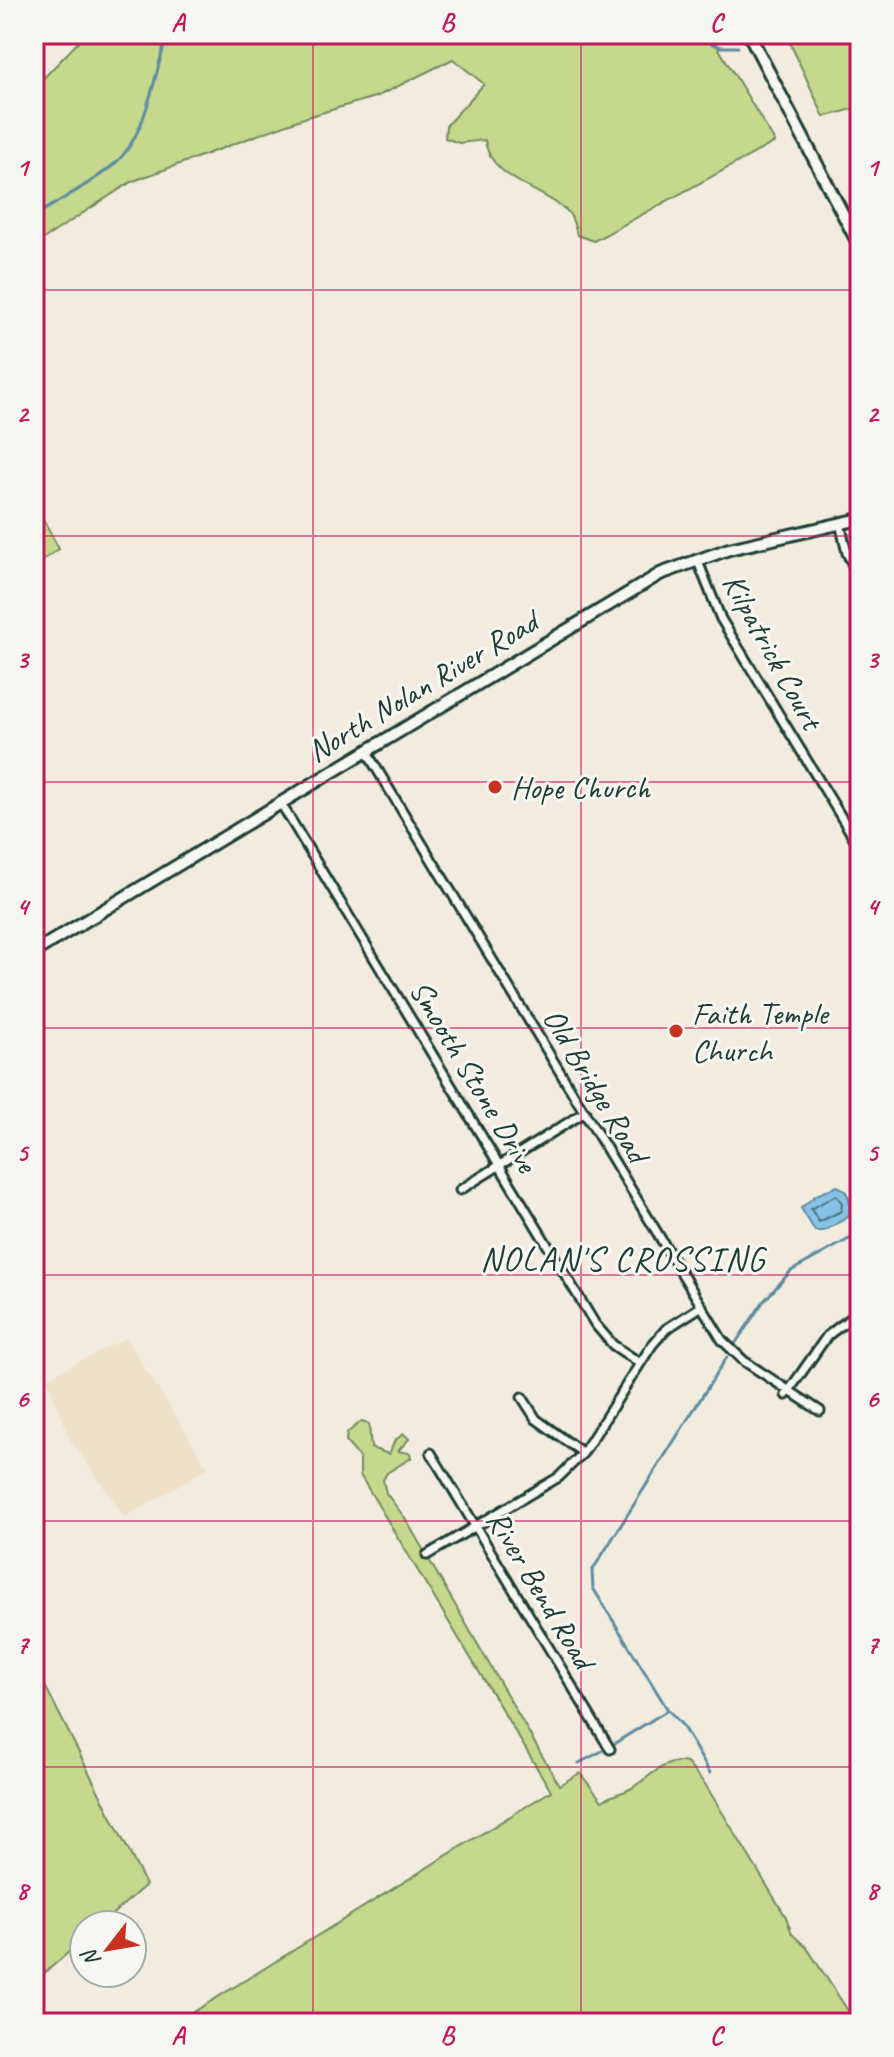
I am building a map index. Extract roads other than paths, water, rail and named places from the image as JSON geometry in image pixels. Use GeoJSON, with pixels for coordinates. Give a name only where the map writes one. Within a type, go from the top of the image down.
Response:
{"type":"FeatureCollection","features":[{"type":"Feature","properties":{"kind":"main road"},"geometry":{"type":"LineString","coordinates":[[749,34],[860,247]]}},
{"type":"Feature","properties":{"kind":"main road","name":"North Nolan River Road"},"geometry":{"type":"LineString","coordinates":[[34,952],[660,574],[697,559],[860,519]]}},
{"type":"Feature","properties":{"kind":"street"},"geometry":{"type":"LineString","coordinates":[[840,523],[847,553],[860,579]]}},
{"type":"Feature","properties":{"kind":"street","name":"Kilpatrick Court"},"geometry":{"type":"LineString","coordinates":[[697,559],[721,619],[860,848]]}},
{"type":"Feature","properties":{"kind":"street","name":"Old Bridge Road"},"geometry":{"type":"LineString","coordinates":[[366,751],[728,1348],[788,1393],[820,1411]]}},
{"type":"Feature","properties":{"kind":"street","name":"Smooth Stone Drive"},"geometry":{"type":"LineString","coordinates":[[280,802],[595,1324],[613,1345],[640,1363]]}},
{"type":"Feature","properties":{"kind":"street"},"geometry":{"type":"LineString","coordinates":[[460,1190],[585,1112]]}},
{"type":"Feature","properties":{"kind":"street"},"geometry":{"type":"LineString","coordinates":[[427,1555],[559,1477],[583,1453],[640,1363],[666,1329],[702,1306]]}},
{"type":"Feature","properties":{"kind":"street"},"geometry":{"type":"LineString","coordinates":[[788,1393],[827,1336],[860,1311]]}},
{"type":"Feature","properties":{"kind":"street"},"geometry":{"type":"LineString","coordinates":[[522,1397],[536,1419],[583,1453]]}},
{"type":"Feature","properties":{"kind":"street","name":"River Bend Road"},"geometry":{"type":"LineString","coordinates":[[431,1453],[610,1749]]}},
{"type":"Feature","properties":{"kind":"water"},"geometry":{"type":"Polygon","coordinates":[[[837,1186],[849,1198],[848,1217],[824,1231],[815,1231],[801,1208],[816,1195],[837,1186]]]}},
{"type":"Feature","properties":{"kind":"waterway"},"geometry":{"type":"LineString","coordinates":[[34,217],[94,180],[123,155],[140,126],[165,43],[172,34]]}},
{"type":"Feature","properties":{"kind":"waterway"},"geometry":{"type":"LineString","coordinates":[[324,34],[340,39],[367,34]]}},
{"type":"Feature","properties":{"kind":"waterway"},"geometry":{"type":"LineString","coordinates":[[689,34],[721,47],[738,47]]}},
{"type":"Feature","properties":{"kind":"waterway"},"geometry":{"type":"LineString","coordinates":[[735,1344],[763,1302],[791,1271],[860,1233]]}},
{"type":"Feature","properties":{"kind":"waterway"},"geometry":{"type":"LineString","coordinates":[[615,1743],[668,1710],[593,1588],[592,1571],[727,1357]]}},
{"type":"Feature","properties":{"kind":"waterway"},"geometry":{"type":"LineString","coordinates":[[668,1710],[682,1725],[710,1773]]}},
{"type":"Feature","properties":{"kind":"waterway"},"geometry":{"type":"LineString","coordinates":[[579,1763],[602,1751]]}},
{"type":"Feature","properties":{"kind":"place","name":"Hope Church"},"geometry":{"type":"Point","coordinates":[495,787]}},
{"type":"Feature","properties":{"kind":"place","name":"Faith Temple Church"},"geometry":{"type":"Point","coordinates":[676,1031]}},
{"type":"Feature","properties":{"kind":"district","name":"NOLAN'S CROSSING"},"geometry":{"type":"Point","coordinates":[623,1258]}}]}
